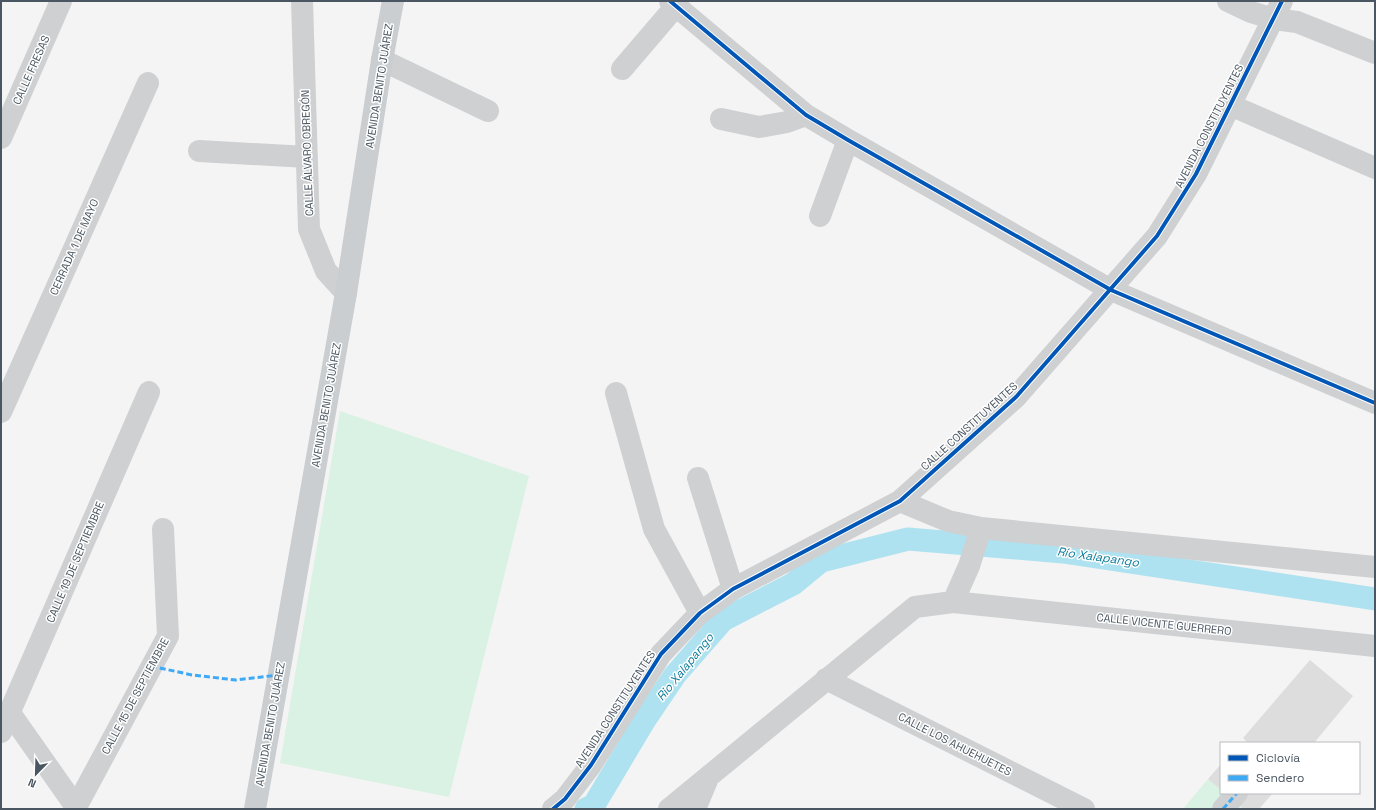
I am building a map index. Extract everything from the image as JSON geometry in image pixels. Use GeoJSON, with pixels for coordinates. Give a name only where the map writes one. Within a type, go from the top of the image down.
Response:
{"type":"FeatureCollection","features":[{"type":"Feature","properties":{"kind":"main road","name":"AVENIDA BENITO JUÁREZ"},"geometry":{"type":"LineString","coordinates":[[255,809],[346,293],[382,60],[393,1]]}},
{"type":"Feature","properties":{"kind":"street","name":"CALLE FRESAS"},"geometry":{"type":"LineString","coordinates":[[1,138],[61,1]]}},
{"type":"Feature","properties":{"kind":"street","name":"CALLE ÁLVARO OBREGÓN"},"geometry":{"type":"LineString","coordinates":[[302,1],[309,229],[326,271],[346,293]]}},
{"type":"Feature","properties":{"kind":"street"},"geometry":{"type":"LineString","coordinates":[[1228,1],[1251,12],[1278,10],[1297,22],[1375,54]]}},
{"type":"Feature","properties":{"kind":"street"},"geometry":{"type":"LineString","coordinates":[[622,69],[673,4],[806,115],[1111,290],[1375,403]]}},
{"type":"Feature","properties":{"kind":"street","name":"AVENIDA CONSTITUYENTES"},"geometry":{"type":"LineString","coordinates":[[1111,290],[1158,236],[1196,174],[1278,10]]}},
{"type":"Feature","properties":{"kind":"street"},"geometry":{"type":"LineString","coordinates":[[382,60],[488,111]]}},
{"type":"Feature","properties":{"kind":"street","name":"CERRADA 1 DE MAYO"},"geometry":{"type":"LineString","coordinates":[[1,412],[148,83]]}},
{"type":"Feature","properties":{"kind":"street"},"geometry":{"type":"LineString","coordinates":[[1230,105],[1375,168]]}},
{"type":"Feature","properties":{"kind":"street"},"geometry":{"type":"LineString","coordinates":[[722,120],[759,127],[787,122],[806,115]]}},
{"type":"Feature","properties":{"kind":"street"},"geometry":{"type":"LineString","coordinates":[[820,216],[848,140]]}},
{"type":"Feature","properties":{"kind":"street"},"geometry":{"type":"LineString","coordinates":[[199,151],[307,157]]}},
{"type":"Feature","properties":{"kind":"street","name":"CALLE CONSTITUYENTES"},"geometry":{"type":"LineString","coordinates":[[900,501],[1016,397],[1111,290]]}},
{"type":"Feature","properties":{"kind":"street","name":"CALLE 19 DE SEPTIEMBRE"},"geometry":{"type":"LineString","coordinates":[[5,722],[149,392]]}},
{"type":"Feature","properties":{"kind":"street"},"geometry":{"type":"LineString","coordinates":[[616,393],[654,529],[700,614]]}},
{"type":"Feature","properties":{"kind":"street"},"geometry":{"type":"LineString","coordinates":[[698,478],[732,589]]}},
{"type":"Feature","properties":{"kind":"street"},"geometry":{"type":"LineString","coordinates":[[900,501],[980,534],[1375,567]]}},
{"type":"Feature","properties":{"kind":"street","name":"AVENIDA CONSTITUYENTES"},"geometry":{"type":"LineString","coordinates":[[553,809],[565,800],[591,765],[661,654],[700,614],[732,589],[900,501]]}},
{"type":"Feature","properties":{"kind":"street","name":"CALLE 15 DE SEPTIEMBRE"},"geometry":{"type":"LineString","coordinates":[[75,808],[168,636],[163,529]]}},
{"type":"Feature","properties":{"kind":"street"},"geometry":{"type":"LineString","coordinates":[[953,602],[969,566],[980,534]]}},
{"type":"Feature","properties":{"kind":"street","name":"CALLE VICENTE GUERRERO"},"geometry":{"type":"LineString","coordinates":[[826,679],[915,607],[953,602],[1375,646]]}},
{"type":"Feature","properties":{"kind":"street"},"geometry":{"type":"LineString","coordinates":[[669,809],[826,679]]}},
{"type":"Feature","properties":{"kind":"street","name":"CALLE LOS AHUEHUETES"},"geometry":{"type":"LineString","coordinates":[[826,679],[1084,809]]}},
{"type":"Feature","properties":{"kind":"street"},"geometry":{"type":"LineString","coordinates":[[5,722],[75,808]]}},
{"type":"Feature","properties":{"kind":"street"},"geometry":{"type":"LineString","coordinates":[[695,809],[709,775]]}},
{"type":"Feature","properties":{"kind":"street"},"geometry":{"type":"LineString","coordinates":[[1223,809],[1236,794]]}},
{"type":"Feature","properties":{"kind":"green space"},"geometry":{"type":"Polygon","coordinates":[[[340,411],[529,476],[449,797],[280,763],[340,411]]]}},
{"type":"Feature","properties":{"kind":"green space"},"geometry":{"type":"Polygon","coordinates":[[[1208,779],[1220,788],[1220,794],[1247,794],[1244,809],[1183,809],[1208,779]]]}},
{"type":"Feature","properties":{"kind":"building"},"geometry":{"type":"Polygon","coordinates":[[[1310,660],[1353,696],[1315,742],[1247,742],[1243,738],[1310,660]]]}},
{"type":"Feature","properties":{"kind":"building"},"geometry":{"type":"Polygon","coordinates":[[[1220,765],[1220,789],[1208,779],[1220,765]]]}},
{"type":"Feature","properties":{"kind":"building"},"geometry":{"type":"Polygon","coordinates":[[[1246,794],[1272,794],[1259,809],[1244,809],[1238,804],[1246,794]]]}},
{"type":"Feature","properties":{"kind":"waterway","name":"Río Xalapango"},"geometry":{"type":"LineString","coordinates":[[586,809],[594,805],[644,721],[675,675],[723,620],[793,584],[821,561],[908,539],[1063,552],[1375,599]]}},
{"type":"Feature","properties":{"kind":"marked path"},"geometry":{"type":"LineString","coordinates":[[151,666],[192,675],[236,680],[278,675]]}},
{"type":"Feature","properties":{"kind":"marked path"},"geometry":{"type":"LineString","coordinates":[[1223,809],[1236,794]]}},
{"type":"Feature","properties":{"kind":"cycle path"},"geometry":{"type":"LineString","coordinates":[[670,1],[806,115],[1111,290],[1375,403]]}},
{"type":"Feature","properties":{"kind":"cycle path"},"geometry":{"type":"LineString","coordinates":[[553,809],[565,799],[591,765],[661,654],[700,613],[733,589],[900,501],[1016,397],[1157,236],[1196,174],[1282,1]]}},
{"type":"Feature","properties":{"kind":"water label","name":"Rio Xalapango"},"geometry":{"type":"Point","coordinates":[685,667]}}]}
